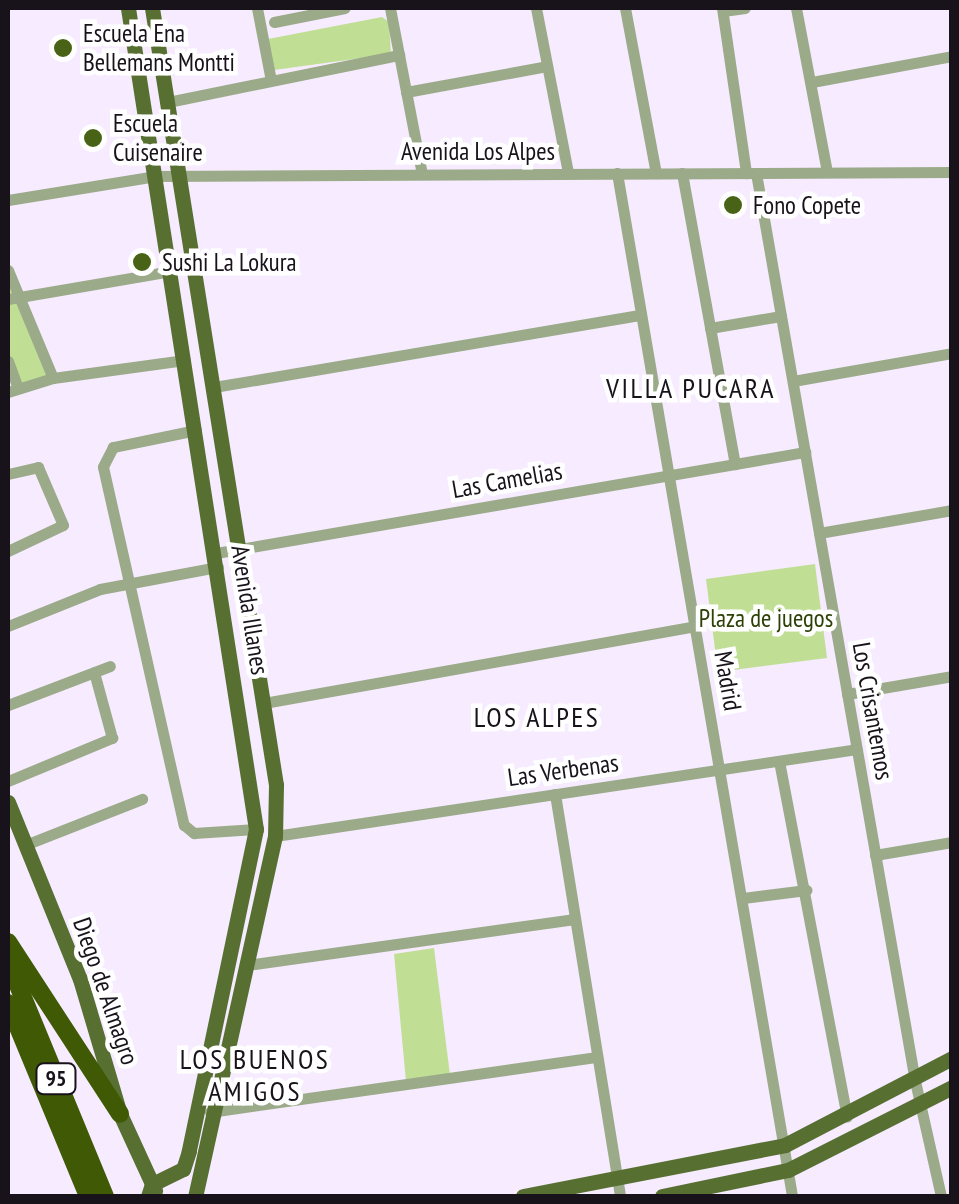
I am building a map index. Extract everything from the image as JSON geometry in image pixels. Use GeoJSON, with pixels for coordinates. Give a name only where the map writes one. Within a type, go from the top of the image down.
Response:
{"type":"FeatureCollection","features":[{"type":"Feature","properties":{"kind":"highway"},"geometry":{"type":"LineString","coordinates":[[8,942],[120,1114]]}},
{"type":"Feature","properties":{"kind":"highway","name":"95"},"geometry":{"type":"LineString","coordinates":[[8,961],[105,1196]]}},
{"type":"Feature","properties":{"kind":"highway","name":"95"},"geometry":{"type":"LineString","coordinates":[[8,1003],[88,1196]]}},
{"type":"Feature","properties":{"kind":"main road","name":"Avenida Illanes"},"geometry":{"type":"LineString","coordinates":[[128,8],[256,829],[194,1196]]}},
{"type":"Feature","properties":{"kind":"main road","name":"Avenida Illanes"},"geometry":{"type":"LineString","coordinates":[[152,8],[264,702],[275,836],[247,965],[206,1113],[183,1169],[152,1192]]}},
{"type":"Feature","properties":{"kind":"main road","name":"Diego de Almagro"},"geometry":{"type":"LineString","coordinates":[[8,802],[80,979],[120,1114],[152,1192]]}},
{"type":"Feature","properties":{"kind":"main road"},"geometry":{"type":"LineString","coordinates":[[523,1196],[618,1189],[785,1144],[915,1081],[952,1058]]}},
{"type":"Feature","properties":{"kind":"main road"},"geometry":{"type":"LineString","coordinates":[[662,1196],[788,1170],[924,1105],[952,1087]]}},
{"type":"Feature","properties":{"kind":"street"},"geometry":{"type":"LineString","coordinates":[[257,8],[272,81]]}},
{"type":"Feature","properties":{"kind":"street"},"geometry":{"type":"LineString","coordinates":[[274,22],[345,8]]}},
{"type":"Feature","properties":{"kind":"street"},"geometry":{"type":"LineString","coordinates":[[390,8],[422,174]]}},
{"type":"Feature","properties":{"kind":"street"},"geometry":{"type":"LineString","coordinates":[[536,8],[568,173]]}},
{"type":"Feature","properties":{"kind":"street"},"geometry":{"type":"LineString","coordinates":[[625,8],[656,173]]}},
{"type":"Feature","properties":{"kind":"street"},"geometry":{"type":"LineString","coordinates":[[722,10],[745,8]]}},
{"type":"Feature","properties":{"kind":"street"},"geometry":{"type":"LineString","coordinates":[[796,8],[827,172]]}},
{"type":"Feature","properties":{"kind":"street","name":"Los Crisantemos"},"geometry":{"type":"LineString","coordinates":[[722,10],[781,316],[915,1081],[924,1105],[941,1196]]}},
{"type":"Feature","properties":{"kind":"street"},"geometry":{"type":"LineString","coordinates":[[168,102],[399,55]]}},
{"type":"Feature","properties":{"kind":"street"},"geometry":{"type":"LineString","coordinates":[[812,82],[952,56]]}},
{"type":"Feature","properties":{"kind":"street"},"geometry":{"type":"LineString","coordinates":[[406,92],[548,66]]}},
{"type":"Feature","properties":{"kind":"street","name":"Avenida Los Alpes"},"geometry":{"type":"LineString","coordinates":[[8,200],[156,176],[952,172]]}},
{"type":"Feature","properties":{"kind":"street","name":"Madrid"},"geometry":{"type":"LineString","coordinates":[[617,173],[792,1196]]}},
{"type":"Feature","properties":{"kind":"street"},"geometry":{"type":"LineString","coordinates":[[682,173],[735,464]]}},
{"type":"Feature","properties":{"kind":"street"},"geometry":{"type":"LineString","coordinates":[[8,270],[12,298],[53,378]]}},
{"type":"Feature","properties":{"kind":"street"},"geometry":{"type":"LineString","coordinates":[[12,298],[171,271]]}},
{"type":"Feature","properties":{"kind":"street"},"geometry":{"type":"LineString","coordinates":[[214,387],[642,314]]}},
{"type":"Feature","properties":{"kind":"street"},"geometry":{"type":"LineString","coordinates":[[710,328],[781,316]]}},
{"type":"Feature","properties":{"kind":"street"},"geometry":{"type":"LineString","coordinates":[[792,381],[952,353]]}},
{"type":"Feature","properties":{"kind":"street"},"geometry":{"type":"LineString","coordinates":[[8,361],[13,390],[53,378],[185,360]]}},
{"type":"Feature","properties":{"kind":"street"},"geometry":{"type":"LineString","coordinates":[[196,430],[113,447],[104,456],[184,825],[194,833],[256,829]]}},
{"type":"Feature","properties":{"kind":"street","name":"Las Camelias"},"geometry":{"type":"LineString","coordinates":[[8,626],[241,549],[805,452]]}},
{"type":"Feature","properties":{"kind":"street"},"geometry":{"type":"LineString","coordinates":[[8,474],[38,466],[63,525],[8,551]]}},
{"type":"Feature","properties":{"kind":"street"},"geometry":{"type":"LineString","coordinates":[[819,532],[952,510]]}},
{"type":"Feature","properties":{"kind":"street"},"geometry":{"type":"LineString","coordinates":[[264,702],[695,626]]}},
{"type":"Feature","properties":{"kind":"street"},"geometry":{"type":"LineString","coordinates":[[8,705],[110,666]]}},
{"type":"Feature","properties":{"kind":"street"},"geometry":{"type":"LineString","coordinates":[[8,781],[112,738],[94,672]]}},
{"type":"Feature","properties":{"kind":"street"},"geometry":{"type":"LineString","coordinates":[[847,694],[952,676]]}},
{"type":"Feature","properties":{"kind":"street","name":"Las Verbenas"},"geometry":{"type":"LineString","coordinates":[[275,836],[857,749]]}},
{"type":"Feature","properties":{"kind":"street"},"geometry":{"type":"LineString","coordinates":[[779,761],[846,1116]]}},
{"type":"Feature","properties":{"kind":"street"},"geometry":{"type":"LineString","coordinates":[[554,794],[618,1189]]}},
{"type":"Feature","properties":{"kind":"street"},"geometry":{"type":"LineString","coordinates":[[25,846],[142,799]]}},
{"type":"Feature","properties":{"kind":"street"},"geometry":{"type":"LineString","coordinates":[[875,854],[952,842]]}},
{"type":"Feature","properties":{"kind":"street"},"geometry":{"type":"LineString","coordinates":[[743,898],[806,890]]}},
{"type":"Feature","properties":{"kind":"street"},"geometry":{"type":"LineString","coordinates":[[247,965],[575,919]]}},
{"type":"Feature","properties":{"kind":"street"},"geometry":{"type":"LineString","coordinates":[[206,1113],[597,1057]]}},
{"type":"Feature","properties":{"kind":"green space"},"geometry":{"type":"Polygon","coordinates":[[[382,17],[389,22],[391,54],[274,70],[268,39],[382,17]]]}},
{"type":"Feature","properties":{"kind":"green space"},"geometry":{"type":"Polygon","coordinates":[[[8,277],[49,377],[19,384],[8,353],[8,277]]]}},
{"type":"Feature","properties":{"kind":"green space","name":"Plaza de juegos"},"geometry":{"type":"Polygon","coordinates":[[[815,564],[827,658],[718,672],[706,579],[815,564]]]}},
{"type":"Feature","properties":{"kind":"green space"},"geometry":{"type":"Polygon","coordinates":[[[434,948],[450,1075],[406,1081],[394,954],[434,948]]]}},
{"type":"Feature","properties":{"kind":"building","name":"Fono Copete"},"geometry":{"type":"Polygon","coordinates":[[[743,198],[744,210],[723,213],[722,200],[743,198]]]}},
{"type":"Feature","properties":{"kind":"place","name":"Escuela Ena Bellemans Montti"},"geometry":{"type":"Point","coordinates":[63,48]}},
{"type":"Feature","properties":{"kind":"place","name":"Escuela Cuisenaire"},"geometry":{"type":"Point","coordinates":[93,138]}},
{"type":"Feature","properties":{"kind":"place","name":"Fono Copete"},"geometry":{"type":"Point","coordinates":[733,205]}},
{"type":"Feature","properties":{"kind":"place","name":"Sushi La Lokura"},"geometry":{"type":"Point","coordinates":[142,262]}},
{"type":"Feature","properties":{"kind":"district","name":"VILLA PUCARA"},"geometry":{"type":"Point","coordinates":[691,388]}},
{"type":"Feature","properties":{"kind":"district","name":"LOS ALPES"},"geometry":{"type":"Point","coordinates":[537,717]}},
{"type":"Feature","properties":{"kind":"district","name":"LOS BUENOS AMIGOS"},"geometry":{"type":"Point","coordinates":[255,1075]}}]}
